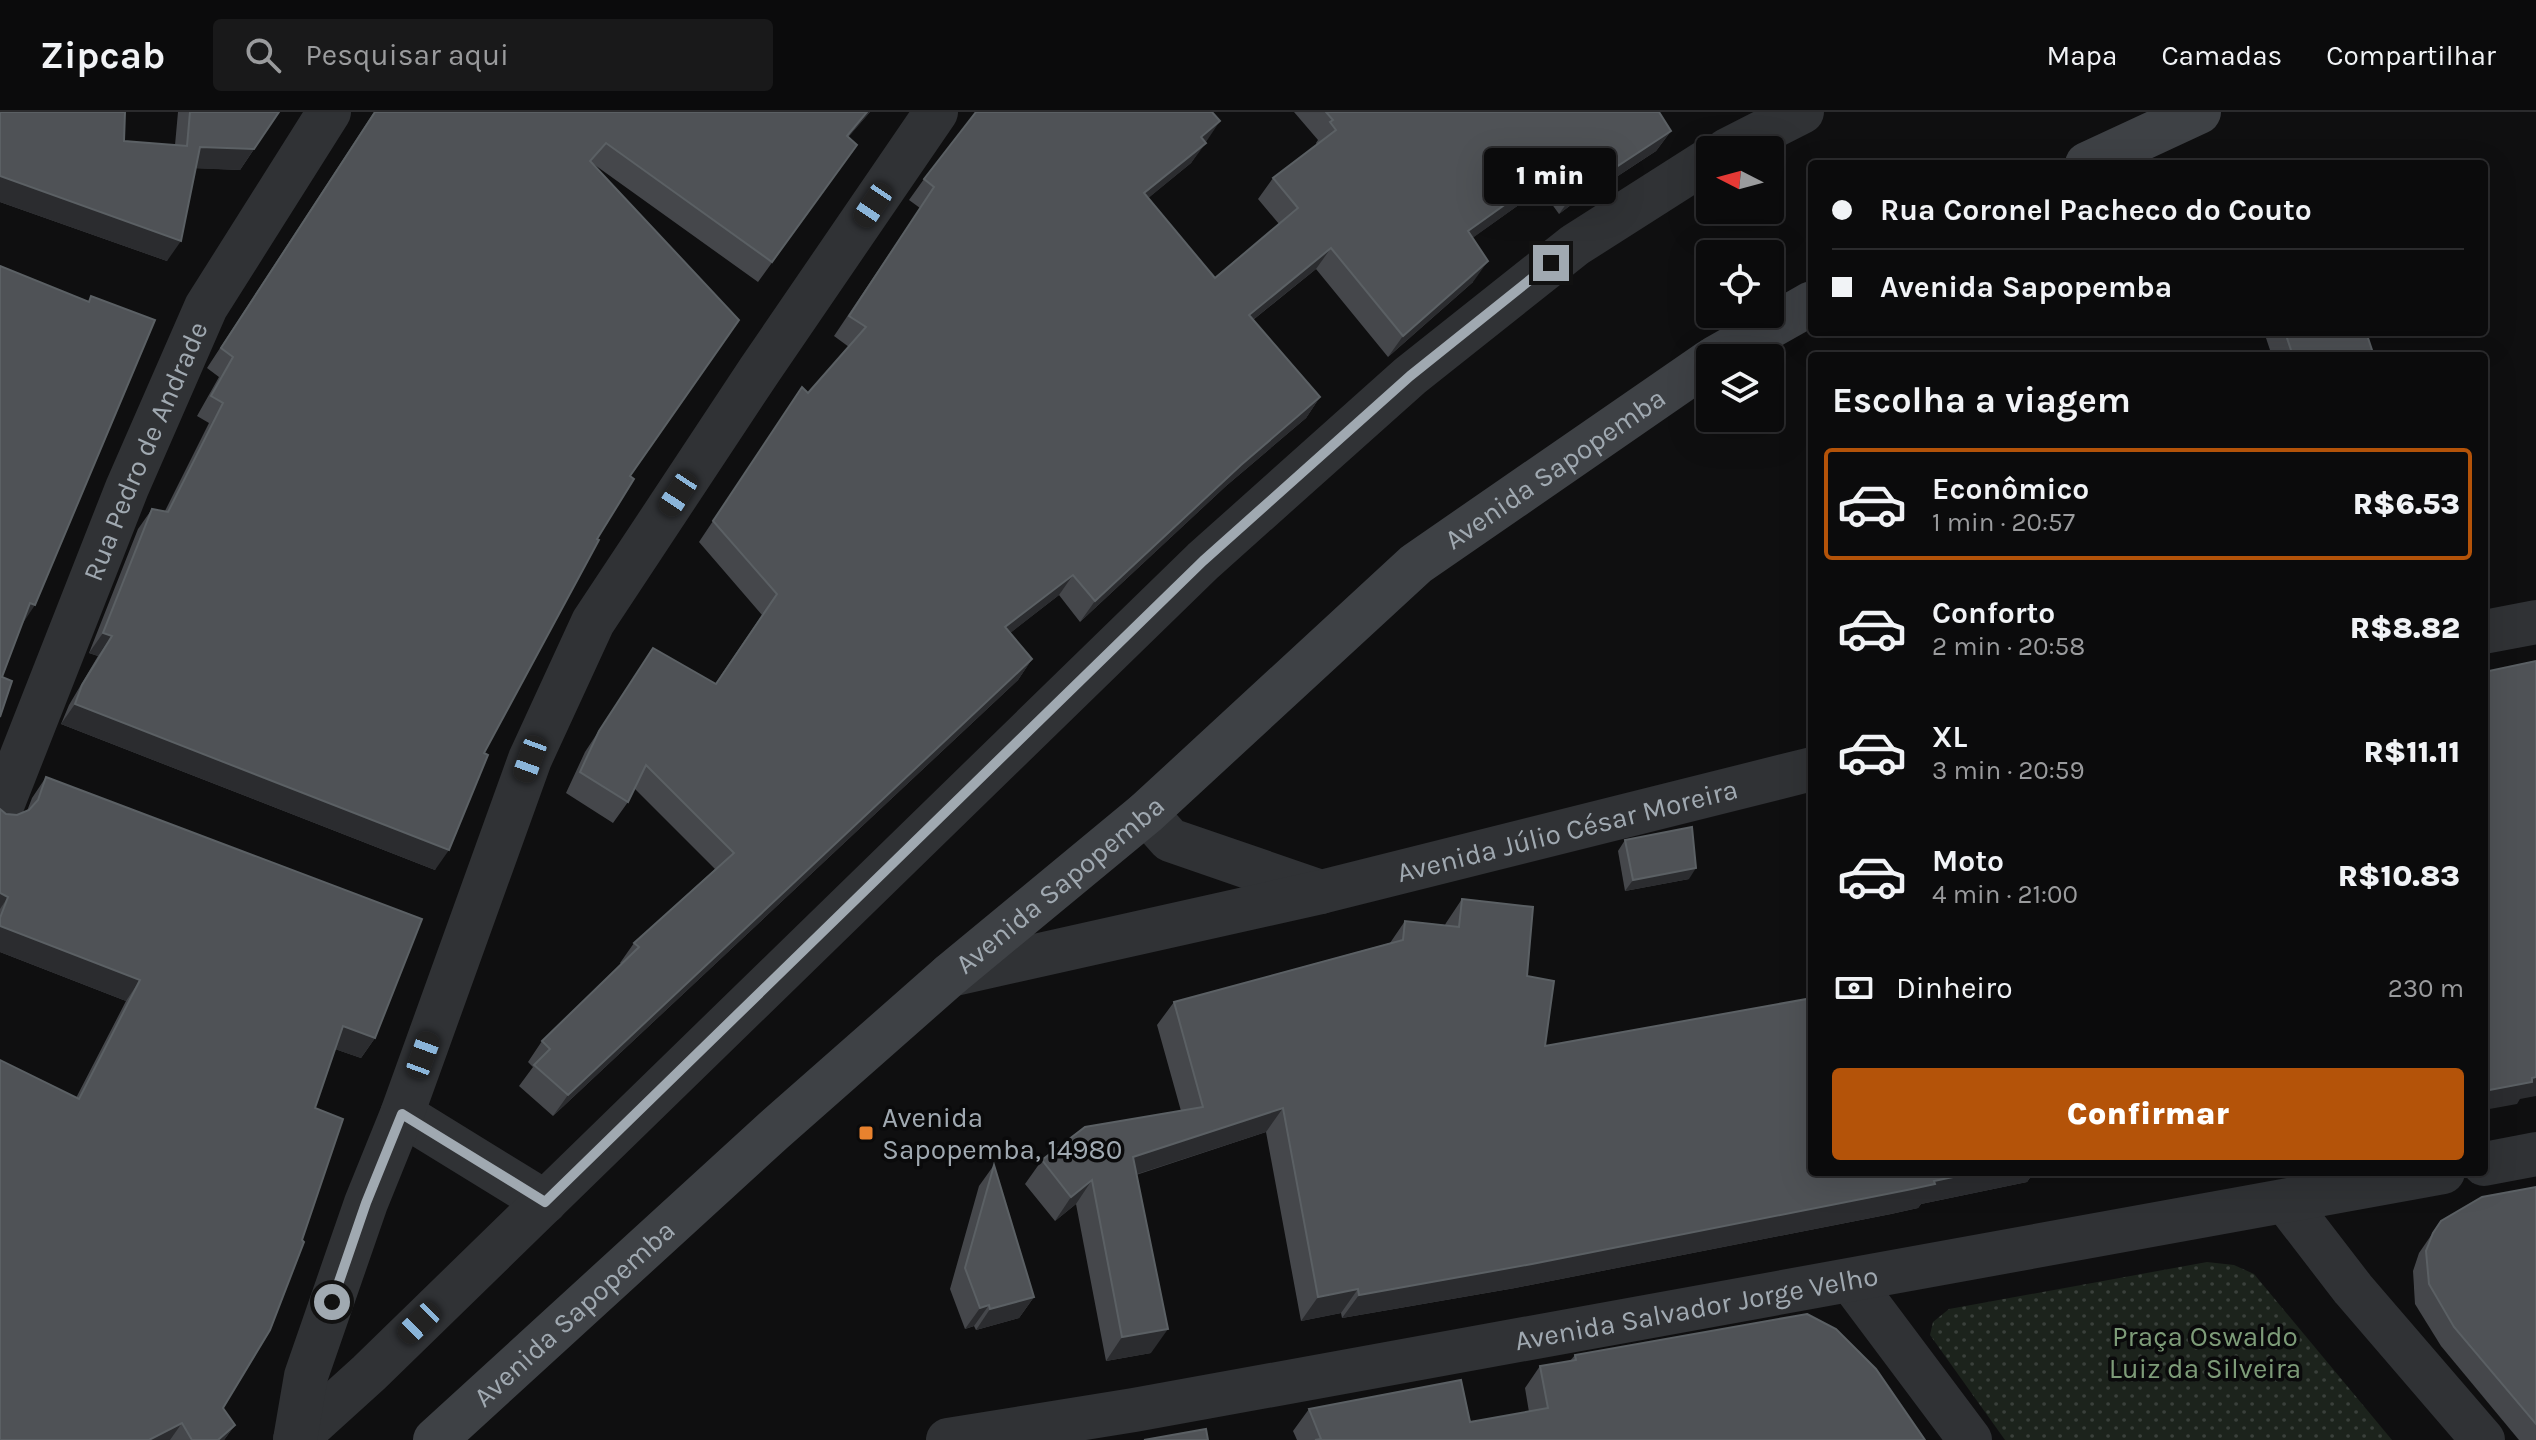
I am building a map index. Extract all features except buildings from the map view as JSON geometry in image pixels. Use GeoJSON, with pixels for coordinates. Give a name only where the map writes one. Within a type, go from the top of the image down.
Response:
{"type":"FeatureCollection","features":[{"type":"Feature","properties":{"kind":"main road"},"geometry":{"type":"LineString","coordinates":[[2096,160],[2199,112]]}},
{"type":"Feature","properties":{"kind":"main road","name":"Avenida Sapopemba"},"geometry":{"type":"LineString","coordinates":[[1739,344],[1808,305]]}},
{"type":"Feature","properties":{"kind":"main road","name":"Avenida Sapopemba"},"geometry":{"type":"LineString","coordinates":[[435,1440],[773,1131],[950,975],[1146,813],[1416,564],[1696,370]]}},
{"type":"Feature","properties":{"kind":"street","name":"Rua Pedro de Andrade"},"geometry":{"type":"LineString","coordinates":[[0,811],[127,488],[206,307],[329,112]]}},
{"type":"Feature","properties":{"kind":"street"},"geometry":{"type":"LineString","coordinates":[[295,1440],[306,1376],[366,1203],[402,1114],[530,759],[593,622],[936,112]]}},
{"type":"Feature","properties":{"kind":"street"},"geometry":{"type":"LineString","coordinates":[[1755,136],[1802,112]]}},
{"type":"Feature","properties":{"kind":"street"},"geometry":{"type":"LineString","coordinates":[[295,1440],[369,1373],[1203,561],[1410,376],[1563,254],[1696,168]]}},
{"type":"Feature","properties":{"kind":"street"},"geometry":{"type":"LineString","coordinates":[[2488,631],[2536,622]]}},
{"type":"Feature","properties":{"kind":"street","name":"Avenida Júlio César Moreira"},"geometry":{"type":"LineString","coordinates":[[950,975],[1321,892],[1808,770]]}},
{"type":"Feature","properties":{"kind":"street"},"geometry":{"type":"LineString","coordinates":[[1146,813],[1170,840],[1321,892]]}},
{"type":"Feature","properties":{"kind":"street"},"geometry":{"type":"LineString","coordinates":[[402,1114],[545,1202]]}},
{"type":"Feature","properties":{"kind":"street"},"geometry":{"type":"LineString","coordinates":[[2488,1163],[2536,1154]]}},
{"type":"Feature","properties":{"kind":"street","name":"Avenida Salvador Jorge Velho"},"geometry":{"type":"LineString","coordinates":[[948,1440],[1134,1410],[2422,1176]]}},
{"type":"Feature","properties":{"kind":"street"},"geometry":{"type":"LineString","coordinates":[[2286,1202],[2353,1289],[2483,1440]]}},
{"type":"Feature","properties":{"kind":"street"},"geometry":{"type":"LineString","coordinates":[[1851,1281],[1970,1440]]}},
{"type":"Feature","properties":{"kind":"green space","name":"Praça Oswaldo Luiz da Silveira"},"geometry":{"type":"Polygon","coordinates":[[[2207,1262],[2234,1265],[2254,1274],[2392,1440],[2005,1440],[1930,1335],[1933,1322],[1949,1309],[2207,1262]]]}},
{"type":"Feature","properties":{"kind":"place","name":"Avenida Sapopemba, 14980"},"geometry":{"type":"Point","coordinates":[866,1133]}},
{"type":"Feature","properties":{"kind":"route"},"geometry":{"type":"LineString","coordinates":[[332,1302],[366,1203],[402,1114],[545,1202],[1203,561],[1410,376],[1551,263]]}}]}
